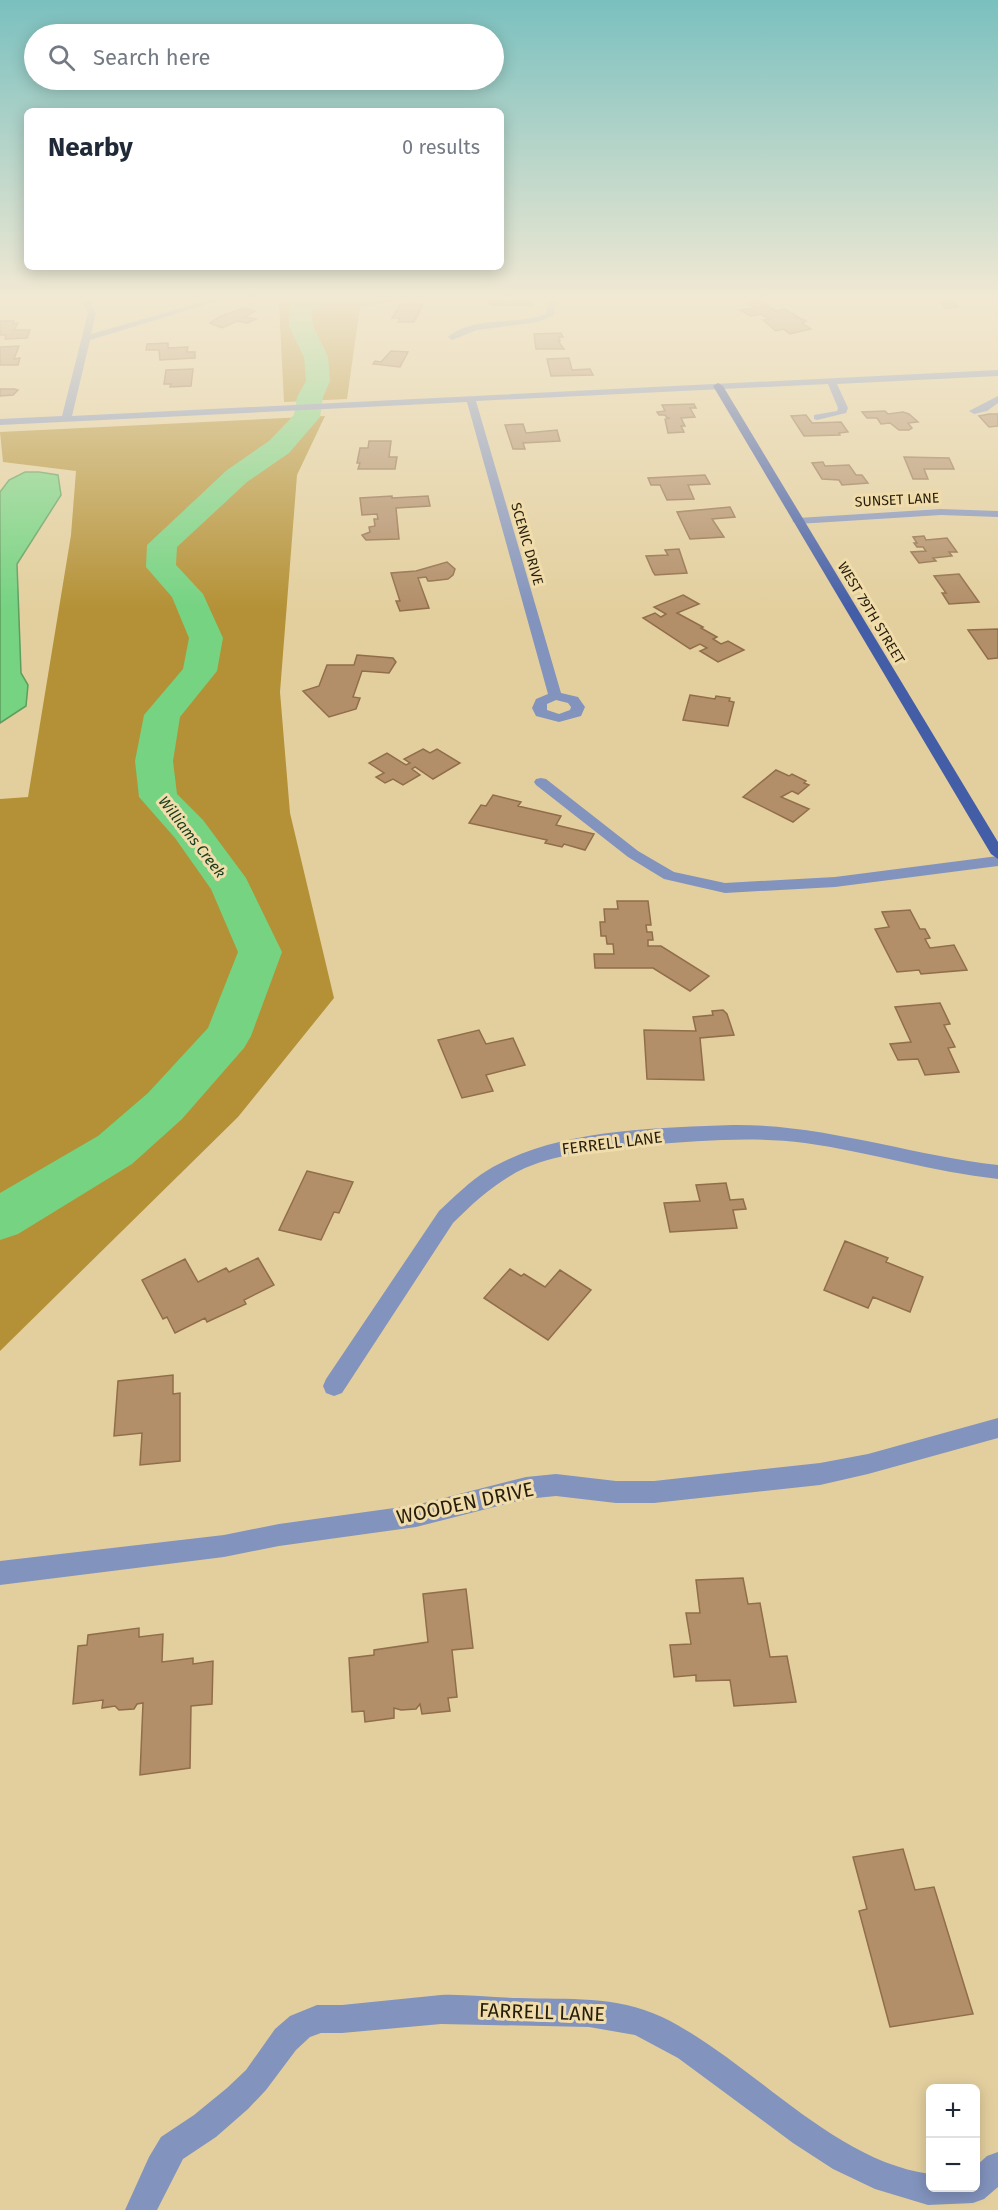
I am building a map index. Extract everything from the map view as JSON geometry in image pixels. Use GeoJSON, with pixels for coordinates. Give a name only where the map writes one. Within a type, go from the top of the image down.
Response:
{"type":"FeatureCollection","features":[{"type":"Feature","properties":{"kind":"main road","name":"WEST 79TH STREET"},"geometry":{"type":"LineString","coordinates":[[729,404],[998,854]]}},
{"type":"Feature","properties":{"kind":"street"},"geometry":{"type":"LineString","coordinates":[[66,420],[70,404]]}},
{"type":"Feature","properties":{"kind":"street"},"geometry":{"type":"LineString","coordinates":[[0,422],[373,404]]}},
{"type":"Feature","properties":{"kind":"street","name":"SCENIC DRIVE"},"geometry":{"type":"LineString","coordinates":[[472,404],[555,696]]}},
{"type":"Feature","properties":{"kind":"street"},"geometry":{"type":"LineString","coordinates":[[817,417],[841,413],[843,408],[841,404]]}},
{"type":"Feature","properties":{"kind":"street"},"geometry":{"type":"LineString","coordinates":[[974,411],[984,409],[991,404]]}},
{"type":"Feature","properties":{"kind":"street","name":"SUNSET LANE"},"geometry":{"type":"LineString","coordinates":[[798,521],[941,512],[998,514]]}},
{"type":"Feature","properties":{"kind":"street"},"geometry":{"type":"LineString","coordinates":[[541,782],[633,854],[669,876],[725,888],[835,882],[998,861]]}},
{"type":"Feature","properties":{"kind":"street","name":"FERRELL LANE"},"geometry":{"type":"LineString","coordinates":[[334,1386],[446,1217],[462,1200],[511,1166],[544,1152],[582,1144],[700,1134],[768,1132],[851,1144],[928,1163],[998,1172]]}},
{"type":"Feature","properties":{"kind":"street","name":"WOODEN DRIVE"},"geometry":{"type":"LineString","coordinates":[[0,1574],[224,1546],[279,1535],[416,1516],[526,1488],[556,1485],[616,1492],[643,1492],[820,1474],[860,1466],[998,1428]]}},
{"type":"Feature","properties":{"kind":"street","name":"FARRELL LANE"},"geometry":{"type":"LineString","coordinates":[[141,2210],[171,2149],[227,2110],[257,2079],[300,2026],[320,2018],[339,2019],[420,2010],[525,2013],[596,2012],[620,2016],[654,2029],[698,2055],[787,2135],[865,2189],[902,2200],[921,2201],[963,2192]]}},
{"type":"Feature","properties":{"kind":"street","name":"FARRELL LANE"},"geometry":{"type":"LineString","coordinates":[[980,2181],[998,2167]]}},
{"type":"Feature","properties":{"kind":"shaded area"},"geometry":{"type":"Polygon","coordinates":[[[325,416],[297,475],[280,692],[290,813],[334,998],[238,1117],[0,1351],[0,799],[28,797],[71,535],[76,471],[3,462],[0,432],[325,416]]]}},
{"type":"Feature","properties":{"kind":"shaded area"},"geometry":{"type":"Polygon","coordinates":[[[25,472],[58,475],[61,495],[17,564],[21,673],[28,685],[26,706],[0,723],[0,492],[9,480],[25,472]]]}},
{"type":"Feature","properties":{"kind":"building"},"geometry":{"type":"Polygon","coordinates":[[[694,404],[696,408],[690,408],[695,417],[681,418],[685,426],[681,426],[684,432],[668,433],[665,419],[670,418],[659,415],[657,412],[665,411],[662,405],[694,404]]]}},
{"type":"Feature","properties":{"kind":"building"},"geometry":{"type":"Polygon","coordinates":[[[885,411],[888,414],[903,412],[909,414],[918,422],[908,423],[912,428],[909,430],[899,430],[890,423],[881,424],[877,418],[867,418],[862,412],[885,411]]]}},
{"type":"Feature","properties":{"kind":"building"},"geometry":{"type":"Polygon","coordinates":[[[998,414],[998,426],[989,427],[979,416],[998,414]]]}},
{"type":"Feature","properties":{"kind":"building"},"geometry":{"type":"Polygon","coordinates":[[[806,415],[812,423],[841,422],[848,432],[839,433],[840,435],[804,436],[791,416],[806,415]]]}},
{"type":"Feature","properties":{"kind":"building"},"geometry":{"type":"Polygon","coordinates":[[[523,424],[526,433],[557,430],[560,441],[523,443],[525,449],[513,449],[505,425],[523,424]]]}},
{"type":"Feature","properties":{"kind":"building"},"geometry":{"type":"Polygon","coordinates":[[[369,441],[391,441],[389,457],[397,457],[395,469],[358,469],[360,448],[368,448],[369,441]]]}},
{"type":"Feature","properties":{"kind":"building"},"geometry":{"type":"Polygon","coordinates":[[[904,457],[949,458],[954,469],[924,469],[928,479],[913,479],[904,457]]]}},
{"type":"Feature","properties":{"kind":"building"},"geometry":{"type":"Polygon","coordinates":[[[823,462],[825,466],[849,465],[856,475],[862,475],[868,483],[842,485],[839,480],[822,479],[812,463],[823,462]]]}},
{"type":"Feature","properties":{"kind":"building"},"geometry":{"type":"Polygon","coordinates":[[[705,475],[710,484],[688,485],[694,499],[667,500],[660,485],[651,485],[648,478],[705,475]]]}},
{"type":"Feature","properties":{"kind":"building"},"geometry":{"type":"Polygon","coordinates":[[[392,496],[392,498],[428,496],[430,506],[396,508],[399,539],[366,540],[362,535],[370,532],[369,527],[375,526],[374,519],[378,519],[377,514],[362,515],[360,498],[392,496]]]}},
{"type":"Feature","properties":{"kind":"building"},"geometry":{"type":"Polygon","coordinates":[[[730,507],[735,517],[712,519],[724,537],[690,539],[677,512],[730,507]]]}},
{"type":"Feature","properties":{"kind":"building"},"geometry":{"type":"Polygon","coordinates":[[[924,536],[926,540],[947,538],[957,552],[949,552],[952,556],[933,558],[936,561],[919,563],[911,552],[926,551],[923,547],[917,547],[913,537],[924,536]]]}},
{"type":"Feature","properties":{"kind":"building"},"geometry":{"type":"Polygon","coordinates":[[[679,549],[687,573],[655,575],[646,556],[668,555],[665,550],[679,549]]]}},
{"type":"Feature","properties":{"kind":"building"},"geometry":{"type":"Polygon","coordinates":[[[447,562],[455,569],[453,575],[448,579],[428,581],[426,577],[418,578],[429,608],[400,611],[396,601],[400,601],[391,573],[416,571],[447,562]]]}},
{"type":"Feature","properties":{"kind":"building"},"geometry":{"type":"Polygon","coordinates":[[[959,574],[979,602],[949,604],[942,593],[946,593],[934,576],[959,574]]]}},
{"type":"Feature","properties":{"kind":"building"},"geometry":{"type":"Polygon","coordinates":[[[683,595],[699,604],[677,613],[703,627],[701,628],[717,637],[713,639],[721,644],[728,641],[744,650],[718,662],[700,651],[707,648],[700,644],[690,649],[643,618],[655,613],[661,617],[666,614],[654,607],[683,595]]]}},
{"type":"Feature","properties":{"kind":"building"},"geometry":{"type":"Polygon","coordinates":[[[998,629],[998,658],[988,659],[968,630],[998,629]]]}},
{"type":"Feature","properties":{"kind":"building"},"geometry":{"type":"Polygon","coordinates":[[[357,655],[393,658],[396,662],[389,673],[362,671],[353,697],[360,698],[356,709],[329,717],[303,691],[319,686],[327,665],[354,665],[357,655]]]}},
{"type":"Feature","properties":{"kind":"building"},"geometry":{"type":"Polygon","coordinates":[[[690,695],[715,699],[716,696],[730,698],[729,701],[734,702],[728,726],[683,720],[690,695]]]}},
{"type":"Feature","properties":{"kind":"building"},"geometry":{"type":"Polygon","coordinates":[[[423,749],[430,753],[437,749],[460,763],[433,779],[415,767],[412,769],[420,775],[403,785],[393,779],[385,783],[376,777],[384,773],[369,763],[387,753],[406,765],[410,763],[404,759],[423,749]]]}},
{"type":"Feature","properties":{"kind":"building"},"geometry":{"type":"Polygon","coordinates":[[[776,770],[789,776],[792,774],[809,785],[798,794],[792,791],[781,797],[809,809],[793,822],[743,797],[776,770]]]}},
{"type":"Feature","properties":{"kind":"building"},"geometry":{"type":"Polygon","coordinates":[[[493,795],[521,802],[518,806],[561,816],[556,825],[594,834],[585,850],[564,844],[562,847],[545,843],[547,840],[469,823],[481,805],[486,806],[493,795]]]}},
{"type":"Feature","properties":{"kind":"building"},"geometry":{"type":"Polygon","coordinates":[[[617,901],[648,901],[651,925],[646,925],[647,932],[652,932],[653,940],[648,940],[648,946],[661,946],[709,976],[690,991],[653,968],[595,968],[594,954],[614,954],[613,944],[607,944],[606,936],[601,936],[600,922],[605,922],[604,909],[618,909],[617,901]]]}},
{"type":"Feature","properties":{"kind":"building"},"geometry":{"type":"Polygon","coordinates":[[[910,910],[920,929],[925,929],[930,938],[925,939],[930,948],[954,945],[967,970],[921,974],[919,970],[897,972],[875,929],[889,927],[882,912],[910,910]]]}},
{"type":"Feature","properties":{"kind":"building"},"geometry":{"type":"Polygon","coordinates":[[[940,1003],[950,1024],[944,1025],[955,1047],[948,1048],[959,1072],[925,1075],[918,1059],[898,1060],[890,1044],[911,1042],[895,1007],[940,1003]]]}},
{"type":"Feature","properties":{"kind":"building"},"geometry":{"type":"Polygon","coordinates":[[[723,1010],[727,1014],[734,1035],[700,1038],[704,1080],[647,1079],[644,1030],[696,1031],[693,1017],[713,1015],[712,1011],[723,1010]]]}},
{"type":"Feature","properties":{"kind":"building"},"geometry":{"type":"Polygon","coordinates":[[[479,1030],[486,1044],[513,1038],[525,1065],[486,1075],[493,1091],[462,1098],[438,1040],[479,1030]]]}},
{"type":"Feature","properties":{"kind":"building"},"geometry":{"type":"Polygon","coordinates":[[[307,1171],[353,1182],[339,1213],[334,1212],[321,1240],[279,1230],[307,1171]]]}},
{"type":"Feature","properties":{"kind":"building"},"geometry":{"type":"Polygon","coordinates":[[[726,1183],[730,1200],[743,1199],[746,1209],[733,1210],[737,1228],[670,1232],[664,1203],[700,1201],[696,1185],[726,1183]]]}},
{"type":"Feature","properties":{"kind":"building"},"geometry":{"type":"Polygon","coordinates":[[[845,1241],[888,1258],[886,1262],[923,1277],[910,1312],[873,1297],[868,1308],[824,1290],[845,1241]]]}},
{"type":"Feature","properties":{"kind":"building"},"geometry":{"type":"Polygon","coordinates":[[[258,1258],[274,1285],[244,1300],[246,1304],[207,1322],[205,1318],[175,1333],[167,1317],[163,1319],[142,1280],[185,1259],[198,1282],[226,1268],[229,1272],[258,1258]]]}},
{"type":"Feature","properties":{"kind":"building"},"geometry":{"type":"Polygon","coordinates":[[[510,1269],[521,1276],[524,1274],[545,1287],[560,1270],[591,1290],[548,1340],[484,1298],[510,1269]]]}},
{"type":"Feature","properties":{"kind":"building"},"geometry":{"type":"Polygon","coordinates":[[[173,1375],[173,1394],[180,1393],[180,1461],[140,1465],[142,1433],[114,1436],[118,1381],[173,1375]]]}},
{"type":"Feature","properties":{"kind":"building"},"geometry":{"type":"Polygon","coordinates":[[[743,1578],[748,1604],[760,1603],[770,1657],[787,1656],[796,1702],[734,1706],[730,1680],[696,1681],[696,1675],[674,1677],[670,1645],[691,1644],[686,1613],[700,1613],[696,1580],[743,1578]]]}},
{"type":"Feature","properties":{"kind":"building"},"geometry":{"type":"Polygon","coordinates":[[[466,1589],[473,1648],[452,1650],[457,1697],[448,1698],[450,1711],[422,1714],[420,1704],[416,1709],[394,1708],[394,1718],[365,1722],[364,1711],[352,1712],[349,1658],[374,1655],[374,1650],[428,1642],[423,1594],[466,1589]]]}},
{"type":"Feature","properties":{"kind":"building"},"geometry":{"type":"Polygon","coordinates":[[[139,1628],[139,1637],[163,1634],[162,1662],[193,1658],[193,1664],[213,1661],[212,1704],[191,1706],[190,1768],[140,1775],[143,1703],[137,1704],[134,1709],[119,1710],[115,1706],[102,1708],[103,1700],[73,1704],[78,1646],[87,1645],[88,1635],[139,1628]]]}},
{"type":"Feature","properties":{"kind":"building"},"geometry":{"type":"Polygon","coordinates":[[[903,1849],[915,1890],[934,1887],[973,2014],[890,2027],[859,1911],[867,1909],[853,1857],[903,1849]]]}},
{"type":"Feature","properties":{"kind":"waterway","name":"Williams Creek"},"geometry":{"type":"LineString","coordinates":[[0,1219],[115,1150],[165,1106],[228,1036],[260,952],[231,887],[189,829],[158,797],[154,761],[162,715],[200,671],[206,638],[187,594],[161,567],[162,545],[237,476],[279,447],[307,417],[309,404]]}}]}
